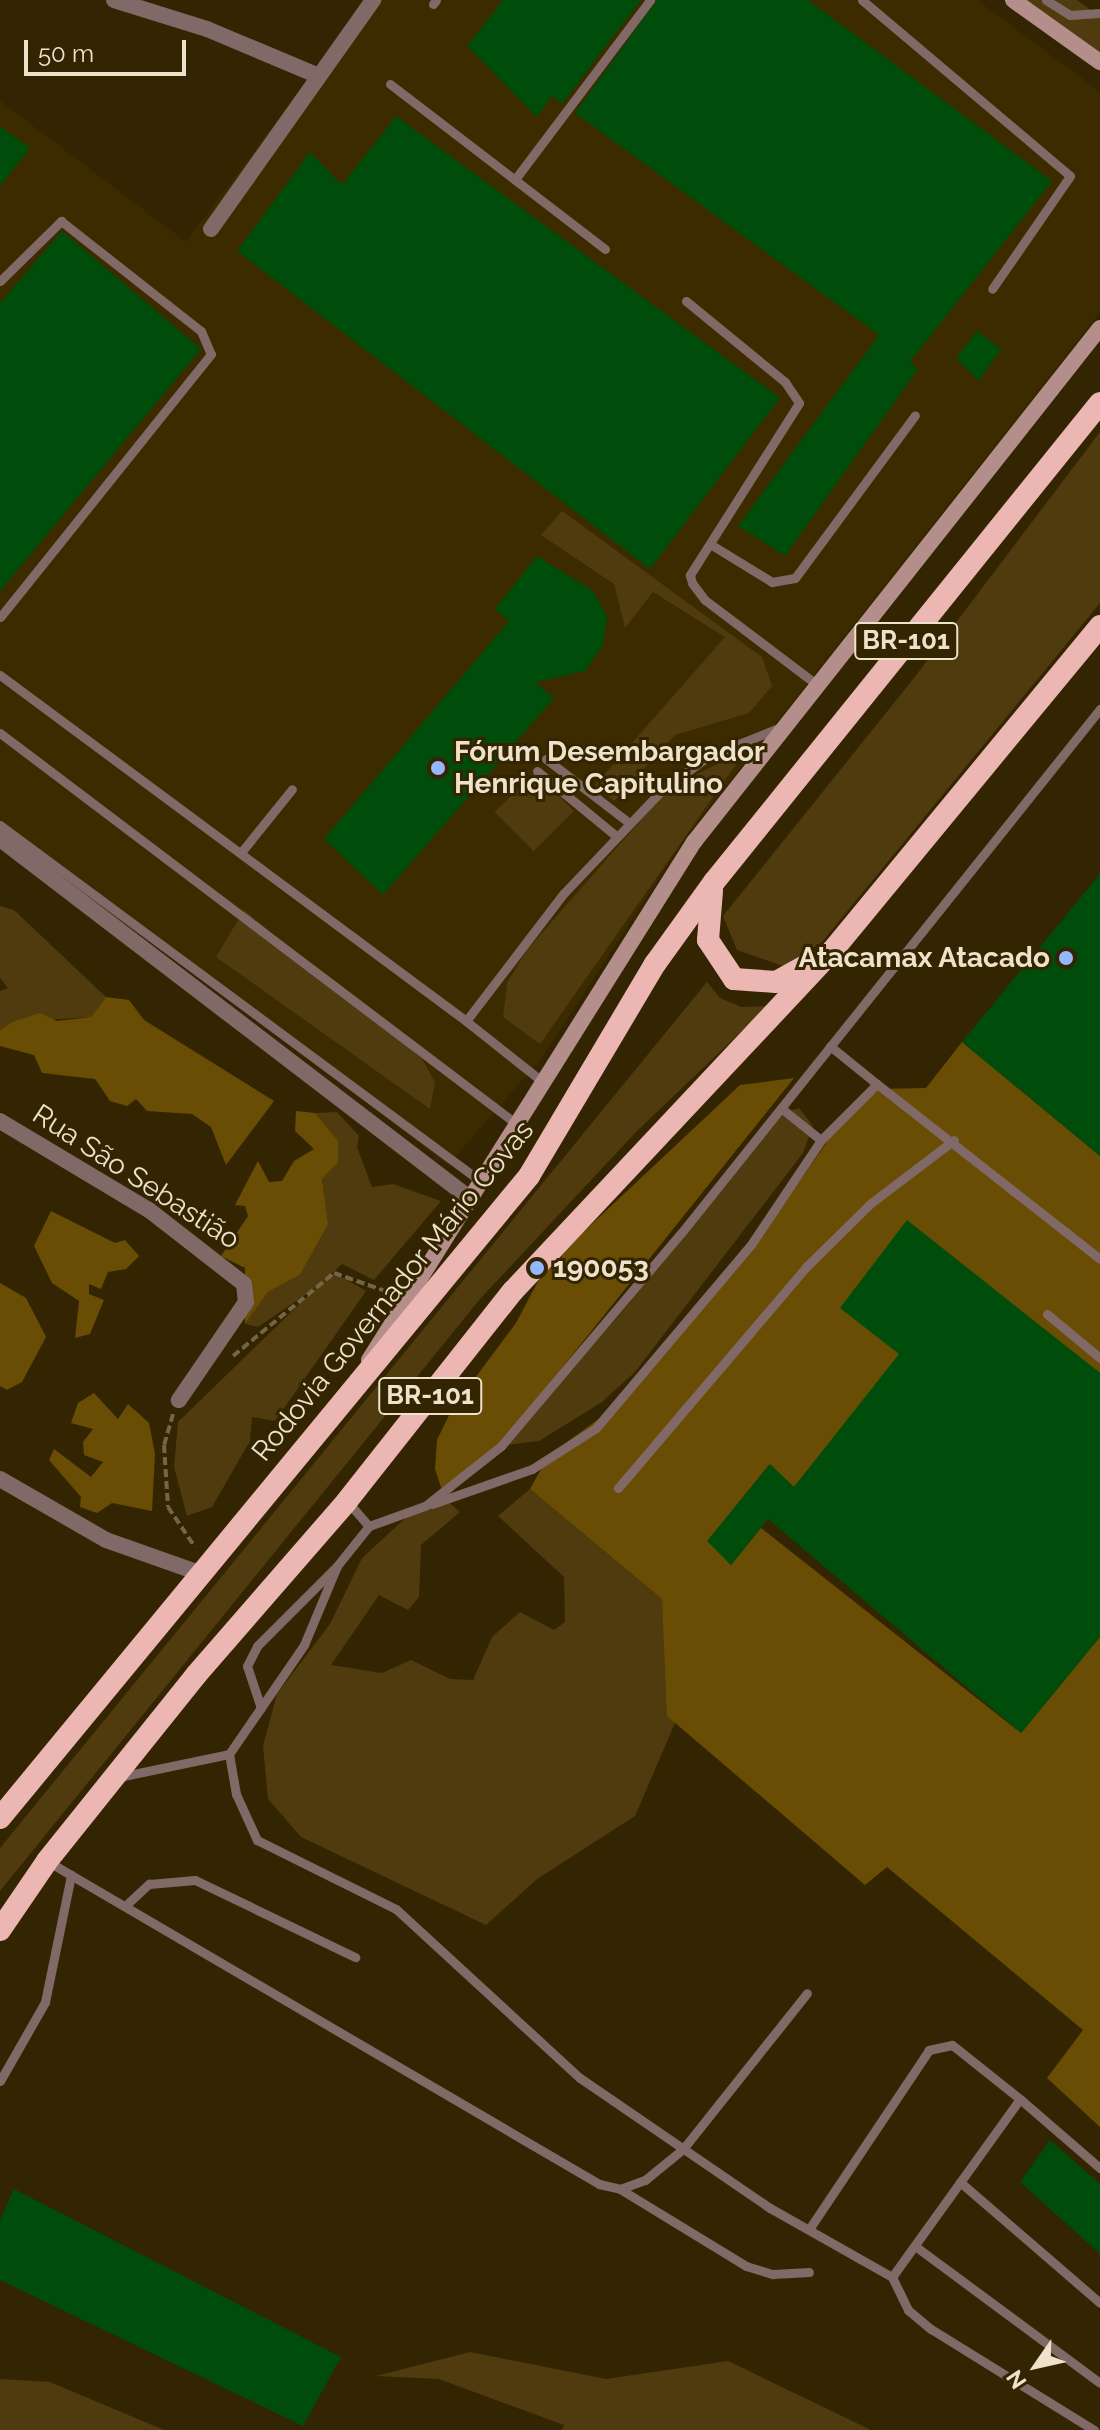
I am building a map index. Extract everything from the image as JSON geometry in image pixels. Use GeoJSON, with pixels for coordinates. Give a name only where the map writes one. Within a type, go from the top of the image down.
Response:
{"type":"FeatureCollection","features":[{"type":"Feature","properties":{"kind":"highway","name":"Rodovia Governador Mário Covas"},"geometry":{"type":"LineString","coordinates":[[2,1809],[206,1569],[529,1176],[655,964],[714,882],[1100,403]]}},
{"type":"Feature","properties":{"kind":"highway","name":"BR-101"},"geometry":{"type":"LineString","coordinates":[[0,1930],[47,1861],[347,1501],[513,1291],[833,950],[1100,626]]}},
{"type":"Feature","properties":{"kind":"highway"},"geometry":{"type":"LineString","coordinates":[[714,882],[708,940],[734,979],[776,982],[833,950]]}},
{"type":"Feature","properties":{"kind":"main road"},"geometry":{"type":"LineString","coordinates":[[1013,0],[1100,62]]}},
{"type":"Feature","properties":{"kind":"main road"},"geometry":{"type":"LineString","coordinates":[[354,1390],[406,1299],[483,1183],[659,894],[781,727],[1100,328]]}},
{"type":"Feature","properties":{"kind":"street"},"geometry":{"type":"LineString","coordinates":[[114,0],[207,29],[319,76]]}},
{"type":"Feature","properties":{"kind":"street"},"geometry":{"type":"LineString","coordinates":[[211,229],[373,0]]}},
{"type":"Feature","properties":{"kind":"street"},"geometry":{"type":"LineString","coordinates":[[0,839],[472,1200]]}},
{"type":"Feature","properties":{"kind":"street","name":"Rua São Sebastião"},"geometry":{"type":"LineString","coordinates":[[0,1121],[149,1210],[244,1284],[246,1302],[179,1400]]}},
{"type":"Feature","properties":{"kind":"street"},"geometry":{"type":"LineString","coordinates":[[1,1481],[106,1540],[206,1569]]}},
{"type":"Feature","properties":{"kind":"lane"},"geometry":{"type":"LineString","coordinates":[[516,178],[650,0]]}},
{"type":"Feature","properties":{"kind":"lane"},"geometry":{"type":"LineString","coordinates":[[862,0],[1070,176],[992,289]]}},
{"type":"Feature","properties":{"kind":"lane"},"geometry":{"type":"LineString","coordinates":[[1046,0],[1070,15],[1100,13]]}},
{"type":"Feature","properties":{"kind":"lane"},"geometry":{"type":"LineString","coordinates":[[390,84],[605,249]]}},
{"type":"Feature","properties":{"kind":"lane"},"geometry":{"type":"LineString","coordinates":[[0,281],[61,221],[201,331],[211,354],[0,617]]}},
{"type":"Feature","properties":{"kind":"lane"},"geometry":{"type":"LineString","coordinates":[[686,301],[785,382],[799,403],[690,575],[697,594],[816,684]]}},
{"type":"Feature","properties":{"kind":"lane"},"geometry":{"type":"LineString","coordinates":[[710,544],[772,582],[795,578],[915,415]]}},
{"type":"Feature","properties":{"kind":"lane"},"geometry":{"type":"LineString","coordinates":[[0,675],[243,850],[543,1082]]}},
{"type":"Feature","properties":{"kind":"lane"},"geometry":{"type":"LineString","coordinates":[[425,1506],[501,1446],[781,1108],[1100,709]]}},
{"type":"Feature","properties":{"kind":"lane"},"geometry":{"type":"LineString","coordinates":[[466,1021],[628,822],[692,765],[781,727]]}},
{"type":"Feature","properties":{"kind":"lane"},"geometry":{"type":"LineString","coordinates":[[0,733],[518,1125]]}},
{"type":"Feature","properties":{"kind":"lane"},"geometry":{"type":"LineString","coordinates":[[546,759],[628,822]]}},
{"type":"Feature","properties":{"kind":"lane"},"geometry":{"type":"LineString","coordinates":[[537,771],[616,836]]}},
{"type":"Feature","properties":{"kind":"lane"},"geometry":{"type":"LineString","coordinates":[[243,850],[292,789]]}},
{"type":"Feature","properties":{"kind":"lane"},"geometry":{"type":"LineString","coordinates":[[580,807],[591,794]]}},
{"type":"Feature","properties":{"kind":"lane"},"geometry":{"type":"LineString","coordinates":[[0,825],[483,1183]]}},
{"type":"Feature","properties":{"kind":"lane"},"geometry":{"type":"LineString","coordinates":[[830,1046],[954,1140],[1100,1259]]}},
{"type":"Feature","properties":{"kind":"lane"},"geometry":{"type":"LineString","coordinates":[[261,1708],[247,1666],[257,1646],[337,1566],[369,1526],[532,1469],[596,1428],[750,1246],[821,1140],[877,1084]]}},
{"type":"Feature","properties":{"kind":"lane"},"geometry":{"type":"LineString","coordinates":[[781,1108],[821,1140]]}},
{"type":"Feature","properties":{"kind":"lane"},"geometry":{"type":"LineString","coordinates":[[618,1488],[806,1267],[871,1203],[954,1140]]}},
{"type":"Feature","properties":{"kind":"lane"},"geometry":{"type":"LineString","coordinates":[[1047,1314],[1100,1358]]}},
{"type":"Feature","properties":{"kind":"lane"},"geometry":{"type":"LineString","coordinates":[[347,1501],[369,1526]]}},
{"type":"Feature","properties":{"kind":"lane"},"geometry":{"type":"LineString","coordinates":[[115,1778],[229,1754],[321,1616],[337,1566]]}},
{"type":"Feature","properties":{"kind":"lane"},"geometry":{"type":"LineString","coordinates":[[229,1754],[236,1794],[257,1840],[396,1909],[580,2078],[683,2149],[809,2229],[892,2277],[908,2310],[931,2329],[1094,2430]]}},
{"type":"Feature","properties":{"kind":"lane"},"geometry":{"type":"LineString","coordinates":[[47,1861],[599,2184],[620,2189],[746,2266],[773,2274],[809,2272]]}},
{"type":"Feature","properties":{"kind":"lane"},"geometry":{"type":"LineString","coordinates":[[0,2081],[45,2002],[71,1875]]}},
{"type":"Feature","properties":{"kind":"lane"},"geometry":{"type":"LineString","coordinates":[[125,1906],[149,1884],[195,1880],[355,1957]]}},
{"type":"Feature","properties":{"kind":"lane"},"geometry":{"type":"LineString","coordinates":[[620,2189],[645,2180],[683,2149],[807,1993]]}},
{"type":"Feature","properties":{"kind":"lane"},"geometry":{"type":"LineString","coordinates":[[809,2229],[929,2050],[952,2045],[1100,2168]]}},
{"type":"Feature","properties":{"kind":"lane"},"geometry":{"type":"LineString","coordinates":[[892,2277],[1020,2099]]}},
{"type":"Feature","properties":{"kind":"lane"},"geometry":{"type":"LineString","coordinates":[[960,2182],[1100,2303]]}},
{"type":"Feature","properties":{"kind":"lane"},"geometry":{"type":"LineString","coordinates":[[915,2246],[1100,2383]]}},
{"type":"Feature","properties":{"kind":"path"},"geometry":{"type":"LineString","coordinates":[[227,1361],[334,1273],[406,1299]]}},
{"type":"Feature","properties":{"kind":"path"},"geometry":{"type":"LineString","coordinates":[[179,1400],[164,1445],[168,1507],[206,1569]]}},
{"type":"Feature","properties":{"kind":"shaded area"},"geometry":{"type":"Polygon","coordinates":[[[368,0],[977,0],[1100,92],[1100,312],[685,838],[541,1059],[448,1165],[0,823],[0,101],[186,242],[368,0]]]}},
{"type":"Feature","properties":{"kind":"shaded area"},"geometry":{"type":"Polygon","coordinates":[[[1009,0],[1077,0],[1100,17],[1100,67],[1009,0]]]}},
{"type":"Feature","properties":{"kind":"shaded area"},"geometry":{"type":"Polygon","coordinates":[[[1100,432],[1100,603],[822,942],[783,966],[737,950],[723,916],[914,678],[1100,432]]]}},
{"type":"Feature","properties":{"kind":"shaded area"},"geometry":{"type":"Polygon","coordinates":[[[562,511],[762,657],[772,686],[749,713],[675,735],[614,801],[595,785],[725,637],[653,592],[625,628],[614,584],[541,535],[562,511]]]}},
{"type":"Feature","properties":{"kind":"shaded area"},"geometry":{"type":"Polygon","coordinates":[[[746,750],[540,1044],[503,1017],[507,983],[527,950],[669,788],[746,750]]]}},
{"type":"Feature","properties":{"kind":"shaded area"},"geometry":{"type":"Polygon","coordinates":[[[535,772],[574,811],[534,851],[495,812],[535,772]]]}},
{"type":"Feature","properties":{"kind":"shaded area"},"geometry":{"type":"Polygon","coordinates":[[[0,906],[14,910],[106,997],[91,1017],[12,1022],[0,1030],[0,991],[8,988],[0,978],[0,906]]]}},
{"type":"Feature","properties":{"kind":"shaded area"},"geometry":{"type":"Polygon","coordinates":[[[244,910],[422,1059],[435,1082],[430,1109],[216,957],[244,910]]]}},
{"type":"Feature","properties":{"kind":"shaded area"},"geometry":{"type":"Polygon","coordinates":[[[707,982],[720,998],[741,1007],[768,1006],[636,1132],[480,1299],[0,1891],[0,1848],[707,982]]]}},
{"type":"Feature","properties":{"kind":"shaded area"},"geometry":{"type":"Polygon","coordinates":[[[106,997],[129,1000],[144,1020],[274,1101],[226,1165],[211,1127],[192,1114],[147,1111],[136,1099],[127,1106],[110,1101],[95,1079],[42,1073],[34,1055],[0,1046],[0,1030],[12,1022],[40,1013],[57,1021],[91,1017],[106,997]]]}},
{"type":"Feature","properties":{"kind":"shaded area"},"geometry":{"type":"Polygon","coordinates":[[[962,1042],[1100,1156],[1100,1373],[967,1271],[794,1487],[769,1465],[708,1541],[731,1565],[761,1528],[1021,1733],[1100,1637],[1100,2127],[1047,2078],[1083,2030],[887,1867],[865,1885],[667,1716],[662,1599],[530,1489],[549,1455],[618,1405],[765,1231],[847,1113],[879,1089],[926,1088],[962,1042]]]}},
{"type":"Feature","properties":{"kind":"shaded area"},"geometry":{"type":"Polygon","coordinates":[[[794,1078],[513,1429],[445,1499],[435,1469],[437,1440],[452,1409],[516,1323],[545,1268],[740,1085],[794,1078]]]}},
{"type":"Feature","properties":{"kind":"shaded area"},"geometry":{"type":"Polygon","coordinates":[[[799,1108],[813,1126],[803,1153],[635,1372],[602,1402],[539,1441],[505,1445],[622,1312],[779,1114],[799,1108]]]}},
{"type":"Feature","properties":{"kind":"shaded area"},"geometry":{"type":"Polygon","coordinates":[[[296,1111],[315,1113],[338,1141],[338,1163],[322,1179],[328,1224],[300,1275],[268,1292],[245,1324],[245,1268],[221,1256],[248,1216],[245,1206],[235,1205],[258,1161],[269,1182],[282,1181],[294,1161],[314,1149],[295,1131],[296,1111]]]}},
{"type":"Feature","properties":{"kind":"shaded area"},"geometry":{"type":"Polygon","coordinates":[[[337,1112],[359,1136],[357,1147],[372,1187],[393,1184],[441,1201],[374,1280],[342,1264],[326,1279],[338,1275],[366,1291],[275,1421],[252,1417],[250,1441],[212,1507],[187,1516],[174,1467],[178,1422],[318,1286],[258,1327],[245,1324],[268,1292],[300,1275],[327,1224],[322,1179],[338,1163],[338,1142],[315,1113],[337,1112]]]}},
{"type":"Feature","properties":{"kind":"shaded area"},"geometry":{"type":"Polygon","coordinates":[[[51,1211],[115,1243],[125,1240],[139,1256],[126,1269],[108,1272],[101,1289],[89,1284],[89,1294],[104,1300],[90,1334],[75,1338],[79,1301],[52,1283],[34,1246],[51,1211]]]}},
{"type":"Feature","properties":{"kind":"shaded area"},"geometry":{"type":"Polygon","coordinates":[[[0,1283],[26,1298],[46,1337],[22,1382],[7,1390],[0,1386],[0,1283]]]}},
{"type":"Feature","properties":{"kind":"shaded area"},"geometry":{"type":"Polygon","coordinates":[[[94,1393],[118,1419],[128,1404],[149,1423],[155,1454],[152,1511],[112,1503],[97,1513],[80,1507],[81,1497],[49,1460],[54,1449],[91,1477],[103,1462],[84,1455],[83,1442],[93,1429],[71,1423],[78,1403],[94,1393]]]}},
{"type":"Feature","properties":{"kind":"shaded area"},"geometry":{"type":"Polygon","coordinates":[[[530,1489],[662,1599],[675,1723],[635,1816],[537,1879],[486,1925],[301,1837],[268,1799],[263,1746],[277,1694],[330,1624],[362,1558],[411,1513],[445,1499],[460,1512],[421,1545],[419,1597],[408,1610],[379,1595],[331,1665],[382,1673],[411,1660],[450,1679],[473,1680],[492,1637],[520,1612],[554,1630],[565,1622],[564,1577],[498,1516],[530,1489]]]}},
{"type":"Feature","properties":{"kind":"shaded area"},"geometry":{"type":"Polygon","coordinates":[[[470,2352],[606,2379],[728,2361],[871,2430],[562,2430],[564,2425],[439,2379],[376,2376],[470,2352]]]}},
{"type":"Feature","properties":{"kind":"shaded area"},"geometry":{"type":"Polygon","coordinates":[[[0,2379],[50,2382],[164,2430],[0,2430],[0,2379]]]}},
{"type":"Feature","properties":{"kind":"building"},"geometry":{"type":"Polygon","coordinates":[[[503,0],[641,0],[562,104],[552,96],[537,117],[467,46],[503,0]]]}},
{"type":"Feature","properties":{"kind":"building"},"geometry":{"type":"Polygon","coordinates":[[[657,0],[808,0],[1052,181],[910,362],[918,369],[785,556],[738,526],[879,335],[575,113],[657,0]]]}},
{"type":"Feature","properties":{"kind":"building"},"geometry":{"type":"Polygon","coordinates":[[[396,116],[780,398],[650,569],[237,251],[310,152],[342,185],[396,116]]]}},
{"type":"Feature","properties":{"kind":"building"},"geometry":{"type":"Polygon","coordinates":[[[0,126],[30,148],[0,186],[0,126]]]}},
{"type":"Feature","properties":{"kind":"building"},"geometry":{"type":"Polygon","coordinates":[[[62,231],[201,349],[0,591],[0,303],[62,231]]]}},
{"type":"Feature","properties":{"kind":"building"},"geometry":{"type":"Polygon","coordinates":[[[977,331],[1001,349],[979,381],[956,358],[977,331]]]}},
{"type":"Feature","properties":{"kind":"building","name":"Fórum Desembargador Henrique Capitulino"},"geometry":{"type":"Polygon","coordinates":[[[537,556],[593,591],[607,617],[603,646],[585,671],[535,682],[554,698],[383,895],[324,839],[509,621],[495,609],[537,556]]]}},
{"type":"Feature","properties":{"kind":"building","name":"Atacamax Atacado"},"geometry":{"type":"Polygon","coordinates":[[[1100,874],[1100,1156],[962,1042],[1100,874]]]}},
{"type":"Feature","properties":{"kind":"building"},"geometry":{"type":"Polygon","coordinates":[[[907,1220],[1100,1373],[1100,1637],[1021,1733],[768,1519],[731,1565],[707,1541],[770,1464],[794,1487],[899,1354],[840,1308],[907,1220]]]}},
{"type":"Feature","properties":{"kind":"building"},"geometry":{"type":"Polygon","coordinates":[[[1050,2140],[1100,2184],[1100,2254],[1020,2182],[1050,2140]]]}},
{"type":"Feature","properties":{"kind":"building"},"geometry":{"type":"Polygon","coordinates":[[[14,2189],[341,2357],[303,2426],[0,2280],[0,2220],[14,2189]]]}},
{"type":"Feature","properties":{"kind":"place","name":"Fórum Desembargador Henrique Capitulino"},"geometry":{"type":"Point","coordinates":[438,768]}},
{"type":"Feature","properties":{"kind":"place","name":"Atacamax Atacado"},"geometry":{"type":"Point","coordinates":[1066,958]}},
{"type":"Feature","properties":{"kind":"place","name":"190053"},"geometry":{"type":"Point","coordinates":[537,1268]}}]}
